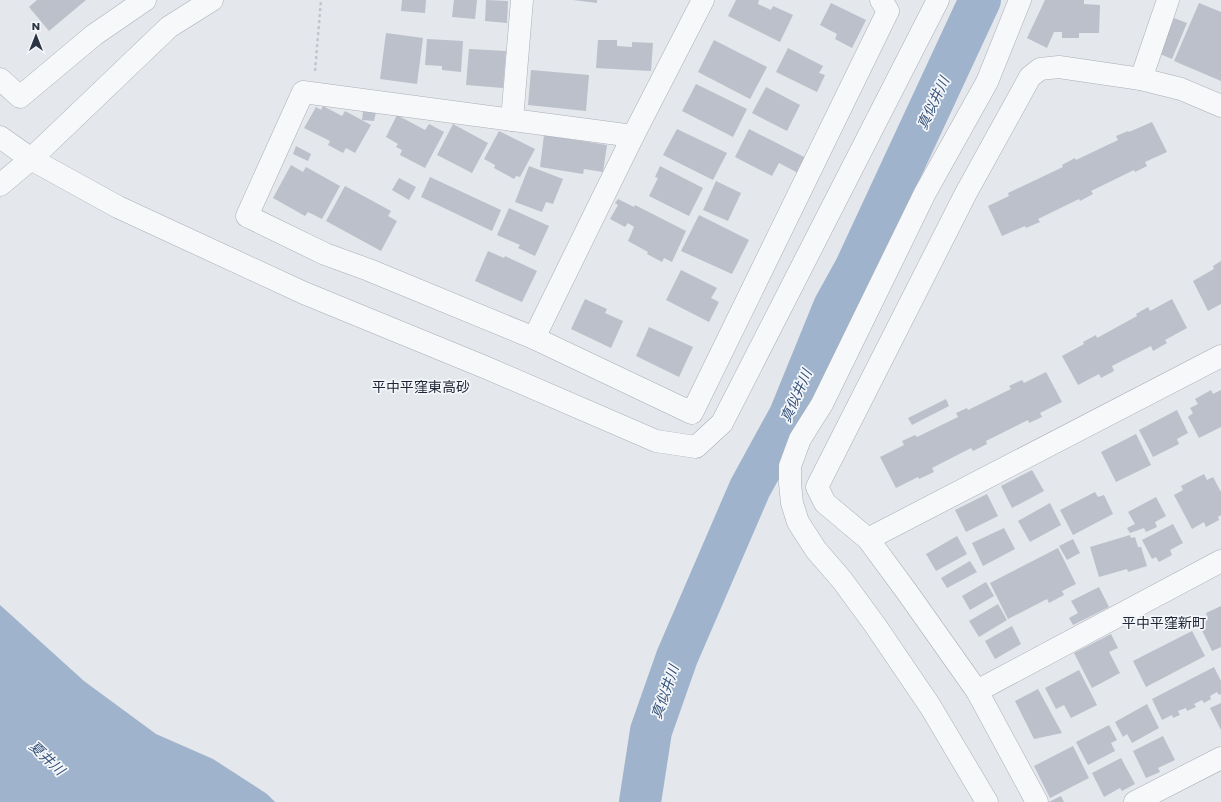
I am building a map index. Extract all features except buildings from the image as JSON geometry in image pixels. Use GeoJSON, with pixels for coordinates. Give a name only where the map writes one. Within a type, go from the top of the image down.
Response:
{"type":"FeatureCollection","features":[{"type":"Feature","properties":{"kind":"street"},"geometry":{"type":"LineString","coordinates":[[0,79],[20,97],[94,35],[145,0]]}},
{"type":"Feature","properties":{"kind":"street"},"geometry":{"type":"LineString","coordinates":[[0,185],[27,162],[169,27],[212,0]]}},
{"type":"Feature","properties":{"kind":"street"},"geometry":{"type":"LineString","coordinates":[[512,120],[522,0]]}},
{"type":"Feature","properties":{"kind":"street"},"geometry":{"type":"LineString","coordinates":[[534,338],[633,136],[703,0]]}},
{"type":"Feature","properties":{"kind":"street"},"geometry":{"type":"LineString","coordinates":[[633,136],[303,92],[247,216],[325,254],[369,270],[534,338],[692,413],[888,11],[881,0]]}},
{"type":"Feature","properties":{"kind":"street"},"geometry":{"type":"LineString","coordinates":[[0,137],[27,162],[118,207],[304,293],[487,368],[656,441],[696,447],[722,423],[938,0]]}},
{"type":"Feature","properties":{"kind":"street"},"geometry":{"type":"LineString","coordinates":[[987,802],[930,706],[875,624],[842,580],[816,550],[798,522],[792,504],[790,466],[800,439],[822,404],[925,193],[987,82],[1020,0]]}},
{"type":"Feature","properties":{"kind":"street"},"geometry":{"type":"LineString","coordinates":[[1142,79],[1168,0]]}},
{"type":"Feature","properties":{"kind":"street"},"geometry":{"type":"LineString","coordinates":[[1037,802],[977,690],[868,539],[825,503],[818,487],[966,193],[1030,77],[1040,69],[1059,67],[1142,79],[1181,89],[1221,106]]}},
{"type":"Feature","properties":{"kind":"street"},"geometry":{"type":"LineString","coordinates":[[868,539],[1221,356]]}},
{"type":"Feature","properties":{"kind":"street"},"geometry":{"type":"LineString","coordinates":[[977,690],[1221,561]]}},
{"type":"Feature","properties":{"kind":"street"},"geometry":{"type":"LineString","coordinates":[[1135,802],[1221,758]]}},
{"type":"Feature","properties":{"kind":"path"},"geometry":{"type":"LineString","coordinates":[[314,94],[321,0]]}},
{"type":"Feature","properties":{"kind":"water","name":"夏井川"},"geometry":{"type":"Polygon","coordinates":[[[0,605],[84,681],[156,734],[213,759],[267,794],[275,802],[0,802],[0,605]]]}},
{"type":"Feature","properties":{"kind":"waterway","name":"真似井川"},"geometry":{"type":"LineString","coordinates":[[640,802],[651,731],[677,657],[750,488],[790,415],[834,307],[855,269],[980,0]]}},
{"type":"Feature","properties":{"kind":"district","name":"平中平窪東高砂"},"geometry":{"type":"Point","coordinates":[421,387]}},
{"type":"Feature","properties":{"kind":"district","name":"平中平窪新町"},"geometry":{"type":"Point","coordinates":[1164,623]}}]}
